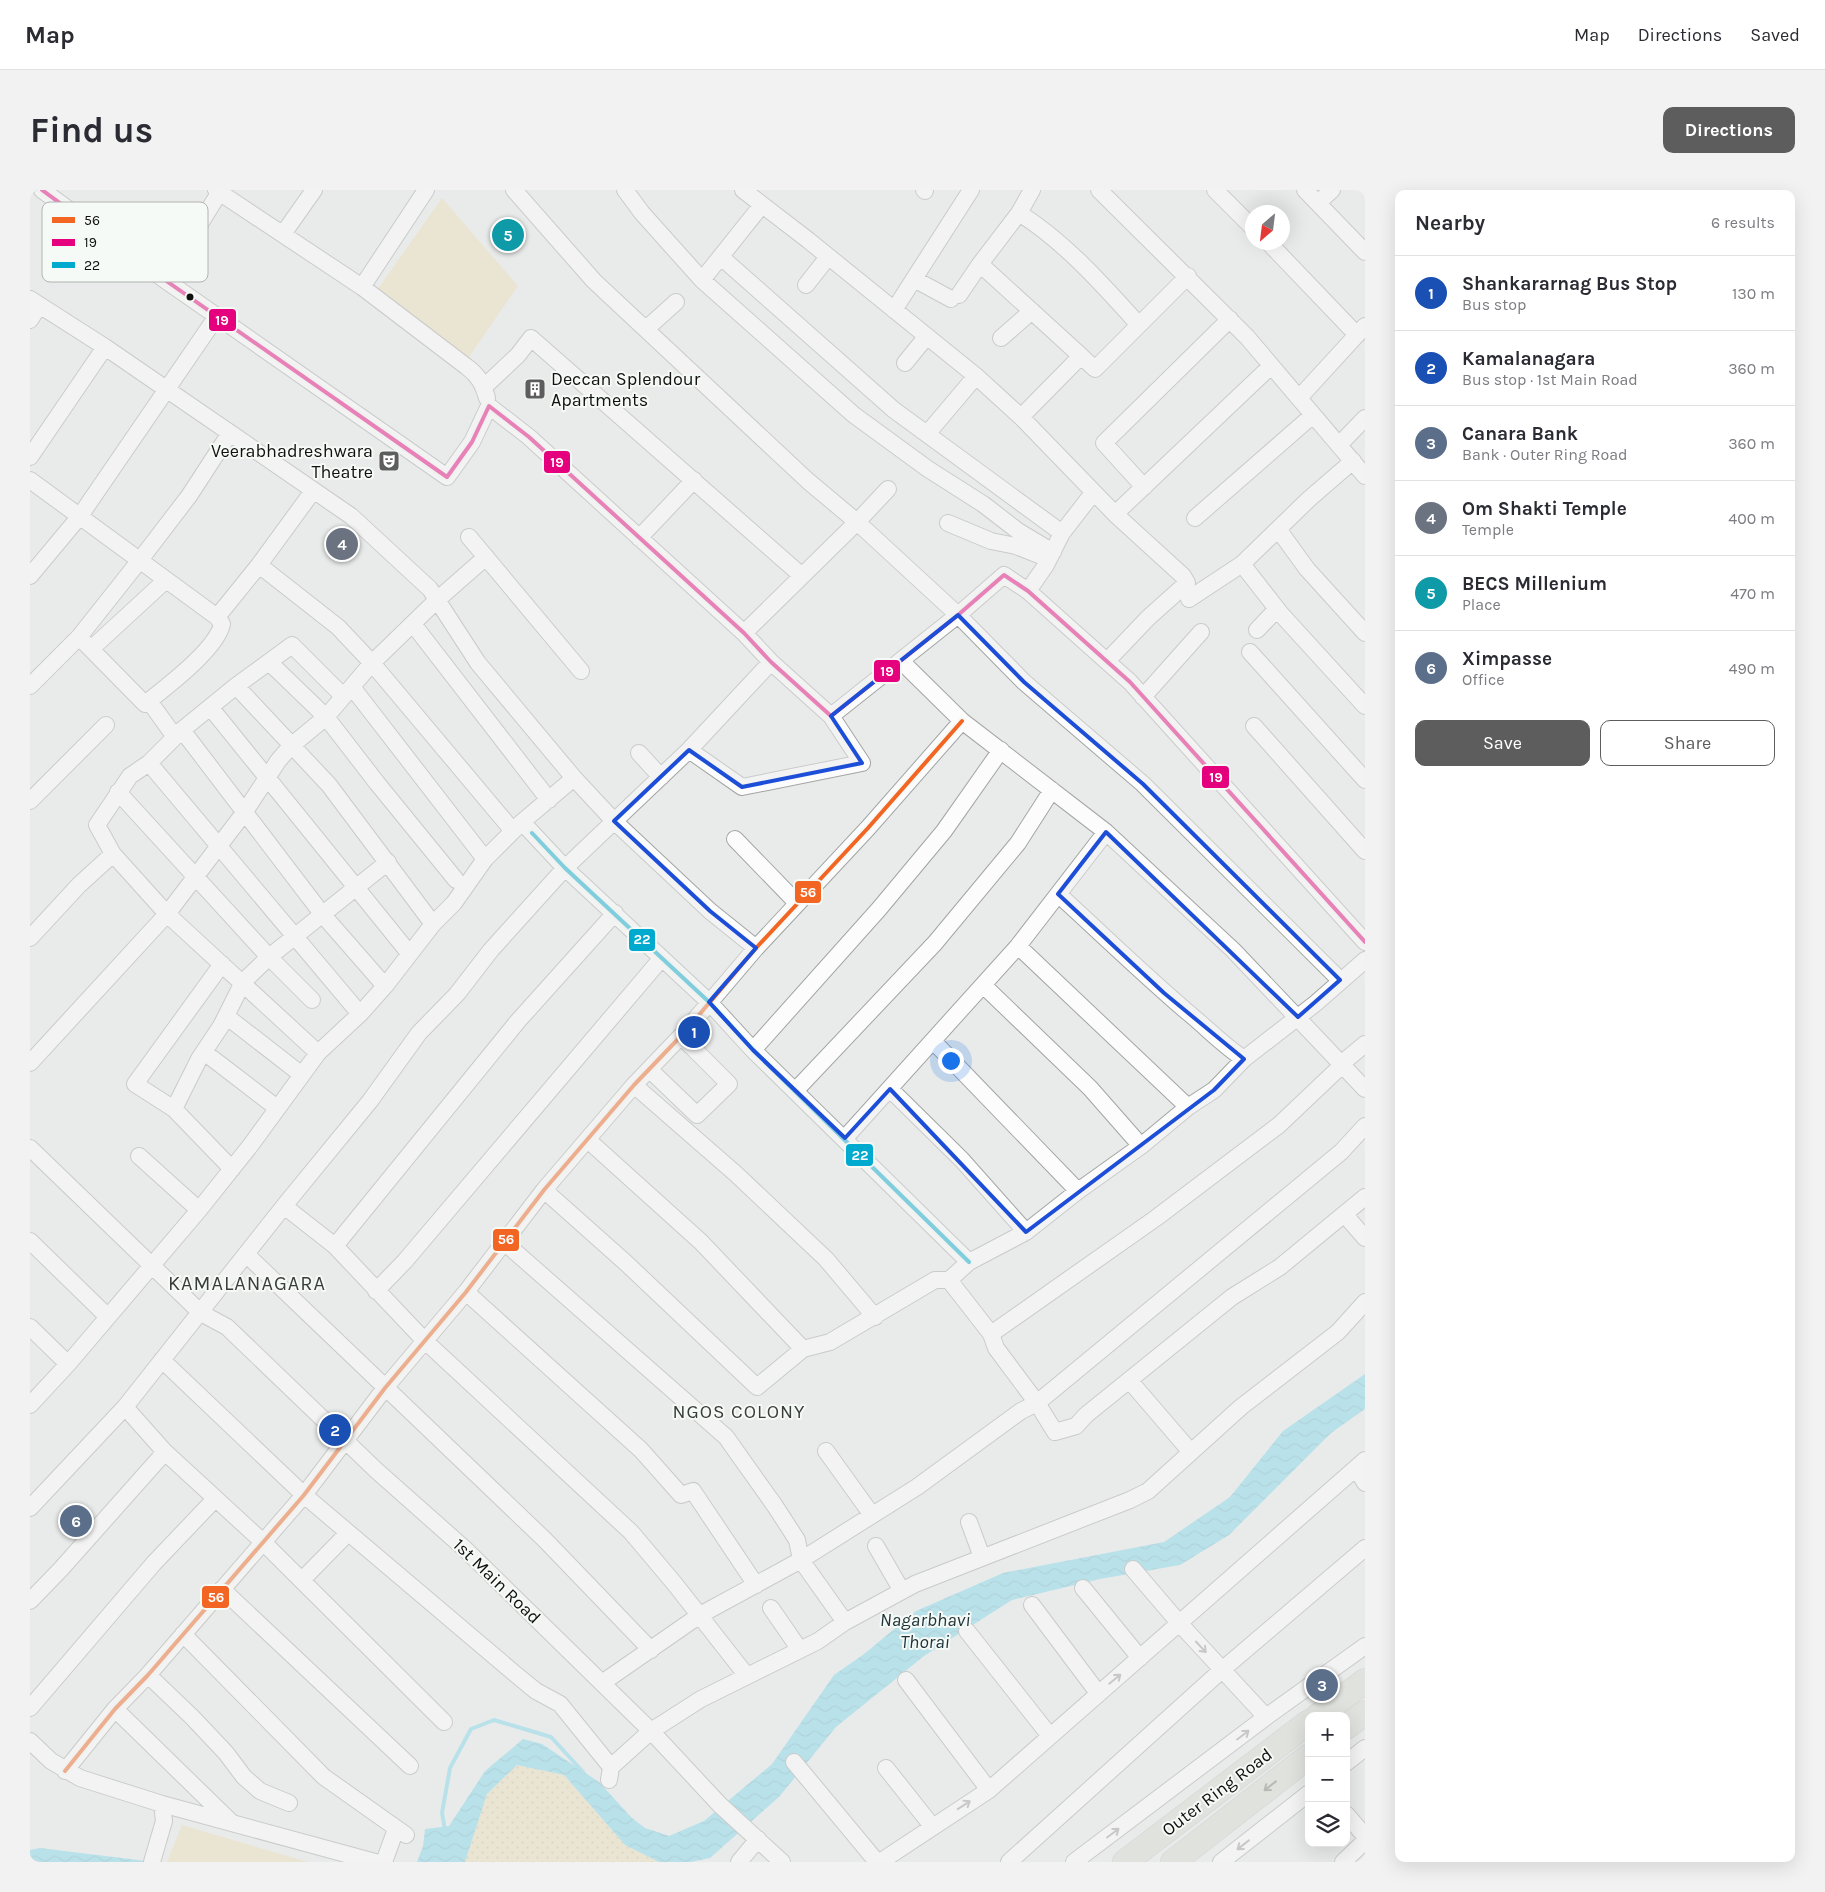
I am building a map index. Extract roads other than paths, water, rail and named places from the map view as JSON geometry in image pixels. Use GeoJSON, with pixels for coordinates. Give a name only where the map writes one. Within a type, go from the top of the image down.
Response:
{"type":"FeatureCollection","features":[{"type":"Feature","properties":{"kind":"highway"},"geometry":{"type":"LineString","coordinates":[[1323,1712],[1365,1681]]}},
{"type":"Feature","properties":{"kind":"highway"},"geometry":{"type":"LineString","coordinates":[[1350,1724],[1365,1713]]}},
{"type":"Feature","properties":{"kind":"highway","name":"Outer Ring Road"},"geometry":{"type":"LineString","coordinates":[[1125,1862],[1305,1725]]}},
{"type":"Feature","properties":{"kind":"highway","name":"Outer Ring Road"},"geometry":{"type":"LineString","coordinates":[[1173,1862],[1308,1757]]}},
{"type":"Feature","properties":{"kind":"street"},"geometry":{"type":"LineString","coordinates":[[42,190],[58,202]]}},
{"type":"Feature","properties":{"kind":"street"},"geometry":{"type":"LineString","coordinates":[[283,234],[314,190]]}},
{"type":"Feature","properties":{"kind":"street"},"geometry":{"type":"LineString","coordinates":[[362,287],[426,190]]}},
{"type":"Feature","properties":{"kind":"street"},"geometry":{"type":"LineString","coordinates":[[514,190],[594,281],[646,328],[664,349],[958,615],[1024,682],[1143,784],[1340,980]]}},
{"type":"Feature","properties":{"kind":"street"},"geometry":{"type":"LineString","coordinates":[[625,190],[642,213],[702,280],[854,415],[928,470],[983,504],[1051,556]]}},
{"type":"Feature","properties":{"kind":"street"},"geometry":{"type":"LineString","coordinates":[[743,190],[976,376],[1021,417],[1093,493],[1183,576],[1187,583],[1148,618],[1107,661]]}},
{"type":"Feature","properties":{"kind":"street"},"geometry":{"type":"LineString","coordinates":[[894,310],[971,190]]}},
{"type":"Feature","properties":{"kind":"street"},"geometry":{"type":"LineString","coordinates":[[914,279],[955,297],[1019,213],[1032,190]]}},
{"type":"Feature","properties":{"kind":"street"},"geometry":{"type":"LineString","coordinates":[[1099,190],[1230,319],[1365,476]]}},
{"type":"Feature","properties":{"kind":"street"},"geometry":{"type":"LineString","coordinates":[[1215,190],[1245,220]]}},
{"type":"Feature","properties":{"kind":"street"},"geometry":{"type":"LineString","coordinates":[[1305,190],[1362,243]]}},
{"type":"Feature","properties":{"kind":"street"},"geometry":{"type":"LineString","coordinates":[[1318,203],[1332,190]]}},
{"type":"Feature","properties":{"kind":"street"},"geometry":{"type":"LineString","coordinates":[[168,282],[447,477],[472,442],[488,406],[484,388],[476,374],[362,287],[219,191],[208,209]]}},
{"type":"Feature","properties":{"kind":"street"},"geometry":{"type":"LineString","coordinates":[[702,280],[761,206]]}},
{"type":"Feature","properties":{"kind":"street"},"geometry":{"type":"LineString","coordinates":[[1019,213],[1042,227],[1112,295],[1139,325]]}},
{"type":"Feature","properties":{"kind":"street"},"geometry":{"type":"LineString","coordinates":[[1276,250],[1361,331],[1299,398]]}},
{"type":"Feature","properties":{"kind":"street"},"geometry":{"type":"LineString","coordinates":[[721,257],[894,410],[1062,533]]}},
{"type":"Feature","properties":{"kind":"street"},"geometry":{"type":"LineString","coordinates":[[806,284],[828,257]]}},
{"type":"Feature","properties":{"kind":"street"},"geometry":{"type":"LineString","coordinates":[[980,264],[1095,369],[1188,276]]}},
{"type":"Feature","properties":{"kind":"street"},"geometry":{"type":"LineString","coordinates":[[30,320],[35,302],[105,347],[350,516],[418,578],[436,600],[478,663],[574,778],[614,821],[710,911],[756,948]]}},
{"type":"Feature","properties":{"kind":"street"},"geometry":{"type":"LineString","coordinates":[[646,328],[676,302]]}},
{"type":"Feature","properties":{"kind":"street"},"geometry":{"type":"LineString","coordinates":[[1001,338],[1032,311]]}},
{"type":"Feature","properties":{"kind":"street"},"geometry":{"type":"LineString","coordinates":[[30,576],[80,516],[217,316]]}},
{"type":"Feature","properties":{"kind":"street"},"geometry":{"type":"LineString","coordinates":[[1144,487],[1104,443],[1230,319]]}},
{"type":"Feature","properties":{"kind":"street"},"geometry":{"type":"LineString","coordinates":[[905,363],[926,336]]}},
{"type":"Feature","properties":{"kind":"street"},"geometry":{"type":"LineString","coordinates":[[484,388],[531,338],[802,576]]}},
{"type":"Feature","properties":{"kind":"street"},"geometry":{"type":"LineString","coordinates":[[30,457],[105,347]]}},
{"type":"Feature","properties":{"kind":"street"},"geometry":{"type":"LineString","coordinates":[[1021,417],[1081,356]]}},
{"type":"Feature","properties":{"kind":"street"},"geometry":{"type":"LineString","coordinates":[[1115,514],[1271,366]]}},
{"type":"Feature","properties":{"kind":"street"},"geometry":{"type":"LineString","coordinates":[[927,434],[976,376]]}},
{"type":"Feature","properties":{"kind":"street"},"geometry":{"type":"LineString","coordinates":[[488,406],[529,437],[744,633],[771,662],[831,716],[862,763],[742,786],[689,750]]}},
{"type":"Feature","properties":{"kind":"street"},"geometry":{"type":"LineString","coordinates":[[1195,518],[1313,415]]}},
{"type":"Feature","properties":{"kind":"street"},"geometry":{"type":"LineString","coordinates":[[1339,445],[1365,418]]}},
{"type":"Feature","properties":{"kind":"street"},"geometry":{"type":"LineString","coordinates":[[30,686],[80,636],[189,496],[230,433]]}},
{"type":"Feature","properties":{"kind":"street"},"geometry":{"type":"LineString","coordinates":[[1189,599],[1242,564],[1309,499],[1353,461]]}},
{"type":"Feature","properties":{"kind":"street"},"geometry":{"type":"LineString","coordinates":[[30,480],[217,617],[222,624],[220,633],[212,646],[145,704],[80,636]]}},
{"type":"Feature","properties":{"kind":"street"},"geometry":{"type":"LineString","coordinates":[[639,538],[694,480]]}},
{"type":"Feature","properties":{"kind":"street"},"geometry":{"type":"LineString","coordinates":[[744,633],[888,489]]}},
{"type":"Feature","properties":{"kind":"street"},"geometry":{"type":"LineString","coordinates":[[217,617],[259,565],[313,491]]}},
{"type":"Feature","properties":{"kind":"street"},"geometry":{"type":"LineString","coordinates":[[1028,591],[1051,556],[1062,533],[1093,493]]}},
{"type":"Feature","properties":{"kind":"street"},"geometry":{"type":"LineString","coordinates":[[948,523],[991,541],[1051,556]]}},
{"type":"Feature","properties":{"kind":"street"},"geometry":{"type":"LineString","coordinates":[[1278,529],[1313,577],[1365,634]]}},
{"type":"Feature","properties":{"kind":"street"},"geometry":{"type":"LineString","coordinates":[[469,536],[581,672]]}},
{"type":"Feature","properties":{"kind":"street"},"geometry":{"type":"LineString","coordinates":[[30,1063],[167,914],[244,813],[278,761],[292,746],[326,717],[372,663],[436,600],[486,557]]}},
{"type":"Feature","properties":{"kind":"street"},"geometry":{"type":"LineString","coordinates":[[1242,564],[1277,609],[1365,706]]}},
{"type":"Feature","properties":{"kind":"street"},"geometry":{"type":"LineString","coordinates":[[259,565],[338,627],[518,827],[614,913],[708,1002],[753,1050],[845,1138],[969,1262]]}},
{"type":"Feature","properties":{"kind":"street"},"geometry":{"type":"LineString","coordinates":[[831,716],[958,615],[1004,575],[1028,591],[1107,661],[1143,697],[1365,942]]}},
{"type":"Feature","properties":{"kind":"street"},"geometry":{"type":"LineString","coordinates":[[91,649],[166,580]]}},
{"type":"Feature","properties":{"kind":"street"},"geometry":{"type":"LineString","coordinates":[[1257,630],[1277,609]]}},
{"type":"Feature","properties":{"kind":"street"},"geometry":{"type":"LineString","coordinates":[[412,624],[549,800]]}},
{"type":"Feature","properties":{"kind":"street"},"geometry":{"type":"LineString","coordinates":[[1143,697],[1201,632]]}},
{"type":"Feature","properties":{"kind":"street"},"geometry":{"type":"LineString","coordinates":[[318,1053],[167,914],[113,854],[97,825],[130,776],[150,763],[179,733],[210,707],[292,645],[348,691],[485,859]]}},
{"type":"Feature","properties":{"kind":"street"},"geometry":{"type":"LineString","coordinates":[[1250,652],[1365,780]]}},
{"type":"Feature","properties":{"kind":"street"},"geometry":{"type":"LineString","coordinates":[[901,661],[962,721],[1106,832],[1233,950],[1365,1089]]}},
{"type":"Feature","properties":{"kind":"street"},"geometry":{"type":"LineString","coordinates":[[269,662],[326,717],[377,784],[456,880]]}},
{"type":"Feature","properties":{"kind":"street"},"geometry":{"type":"LineString","coordinates":[[30,1508],[125,1407],[284,1206],[370,1101],[419,1033],[457,994],[491,950],[565,868],[689,750],[771,662]]}},
{"type":"Feature","properties":{"kind":"street"},"geometry":{"type":"LineString","coordinates":[[236,686],[329,785],[433,924]]}},
{"type":"Feature","properties":{"kind":"street"},"geometry":{"type":"LineString","coordinates":[[149,701],[179,733],[323,915],[385,986]]}},
{"type":"Feature","properties":{"kind":"street"},"geometry":{"type":"LineString","coordinates":[[210,707],[354,888],[409,953]]}},
{"type":"Feature","properties":{"kind":"street"},"geometry":{"type":"LineString","coordinates":[[64,1771],[115,1709],[148,1675],[304,1495],[384,1388],[466,1292],[544,1190],[589,1141],[634,1085],[681,1036],[708,1002],[756,948],[868,828],[962,721]]}},
{"type":"Feature","properties":{"kind":"street"},"geometry":{"type":"LineString","coordinates":[[30,800],[106,725]]}},
{"type":"Feature","properties":{"kind":"street"},"geometry":{"type":"LineString","coordinates":[[1254,726],[1365,851]]}},
{"type":"Feature","properties":{"kind":"street"},"geometry":{"type":"LineString","coordinates":[[753,1050],[880,908],[944,831],[1000,750]]}},
{"type":"Feature","properties":{"kind":"street"},"geometry":{"type":"LineString","coordinates":[[639,753],[661,777]]}},
{"type":"Feature","properties":{"kind":"street"},"geometry":{"type":"LineString","coordinates":[[150,763],[360,1014]]}},
{"type":"Feature","properties":{"kind":"street"},"geometry":{"type":"LineString","coordinates":[[30,1405],[68,1364],[150,1265],[199,1210],[232,1169],[318,1053],[360,1014],[385,986],[433,924],[454,903],[485,859],[574,778]]}},
{"type":"Feature","properties":{"kind":"street"},"geometry":{"type":"LineString","coordinates":[[795,1091],[942,935],[1018,843],[1052,790]]}},
{"type":"Feature","properties":{"kind":"street"},"geometry":{"type":"LineString","coordinates":[[118,792],[195,878],[312,1000]]}},
{"type":"Feature","properties":{"kind":"street"},"geometry":{"type":"LineString","coordinates":[[845,1138],[934,1042],[1018,946],[1106,832]]}},
{"type":"Feature","properties":{"kind":"street"},"geometry":{"type":"LineString","coordinates":[[735,839],[797,903]]}},
{"type":"Feature","properties":{"kind":"street"},"geometry":{"type":"LineString","coordinates":[[30,938],[79,885],[113,854]]}},
{"type":"Feature","properties":{"kind":"street"},"geometry":{"type":"LineString","coordinates":[[174,1110],[243,982],[269,957],[388,862]]}},
{"type":"Feature","properties":{"kind":"street"},"geometry":{"type":"LineString","coordinates":[[1058,894],[1134,962],[1164,993],[1193,1016],[1221,1044],[1244,1059]]}},
{"type":"Feature","properties":{"kind":"street"},"geometry":{"type":"LineString","coordinates":[[335,1246],[518,1021],[614,913]]}},
{"type":"Feature","properties":{"kind":"street"},"geometry":{"type":"LineString","coordinates":[[1018,946],[1188,1107]]}},
{"type":"Feature","properties":{"kind":"street"},"geometry":{"type":"LineString","coordinates":[[376,1291],[405,1261],[661,959]]}},
{"type":"Feature","properties":{"kind":"street"},"geometry":{"type":"LineString","coordinates":[[544,1190],[626,1262],[757,1387],[803,1349],[830,1342],[935,1280],[949,1280],[969,1262],[1026,1232],[1078,1190],[1141,1146],[1188,1107],[1214,1090],[1244,1059],[1298,1017],[1365,960]]}},
{"type":"Feature","properties":{"kind":"street"},"geometry":{"type":"LineString","coordinates":[[222,964],[135,1084],[174,1110],[232,1169]]}},
{"type":"Feature","properties":{"kind":"street"},"geometry":{"type":"LineString","coordinates":[[983,985],[1090,1088],[1141,1146]]}},
{"type":"Feature","properties":{"kind":"street"},"geometry":{"type":"LineString","coordinates":[[226,1016],[302,1075]]}},
{"type":"Feature","properties":{"kind":"street"},"geometry":{"type":"LineString","coordinates":[[650,1070],[697,1115],[729,1084],[681,1036]]}},
{"type":"Feature","properties":{"kind":"street"},"geometry":{"type":"LineString","coordinates":[[934,1042],[1078,1190]]}},
{"type":"Feature","properties":{"kind":"street"},"geometry":{"type":"LineString","coordinates":[[990,1334],[1156,1218],[1279,1126],[1338,1069],[1340,1064],[1365,1044]]}},
{"type":"Feature","properties":{"kind":"street"},"geometry":{"type":"LineString","coordinates":[[204,1052],[277,1108]]}},
{"type":"Feature","properties":{"kind":"street"},"geometry":{"type":"LineString","coordinates":[[634,1085],[736,1174],[826,1259],[875,1317]]}},
{"type":"Feature","properties":{"kind":"street"},"geometry":{"type":"LineString","coordinates":[[890,1089],[962,1160],[1026,1232]]}},
{"type":"Feature","properties":{"kind":"street"},"geometry":{"type":"LineString","coordinates":[[602,1683],[700,1616],[801,1560],[917,1487],[1021,1411],[1037,1403],[1341,1152],[1365,1126]]}},
{"type":"Feature","properties":{"kind":"street"},"geometry":{"type":"LineString","coordinates":[[589,1141],[701,1242],[803,1349]]}},
{"type":"Feature","properties":{"kind":"street","name":"1st Main Road"},"geometry":{"type":"LineString","coordinates":[[30,1148],[201,1313],[227,1327],[345,1438],[377,1471],[465,1549],[650,1731],[720,1805],[782,1862]]}},
{"type":"Feature","properties":{"kind":"street"},"geometry":{"type":"LineString","coordinates":[[138,1156],[199,1210]]}},
{"type":"Feature","properties":{"kind":"street"},"geometry":{"type":"LineString","coordinates":[[949,1280],[990,1334],[996,1348],[1037,1403],[1055,1432],[1076,1426],[1232,1297],[1280,1267],[1365,1197]]}},
{"type":"Feature","properties":{"kind":"street"},"geometry":{"type":"LineString","coordinates":[[284,1206],[335,1246],[424,1340],[631,1532],[747,1676]]}},
{"type":"Feature","properties":{"kind":"street"},"geometry":{"type":"LineString","coordinates":[[1345,1215],[1365,1238]]}},
{"type":"Feature","properties":{"kind":"street"},"geometry":{"type":"LineString","coordinates":[[30,1241],[108,1317]]}},
{"type":"Feature","properties":{"kind":"street"},"geometry":{"type":"LineString","coordinates":[[504,1242],[726,1437],[797,1540],[801,1560],[846,1622]]}},
{"type":"Feature","properties":{"kind":"street"},"geometry":{"type":"LineString","coordinates":[[247,1255],[384,1388],[546,1540],[651,1650]]}},
{"type":"Feature","properties":{"kind":"street"},"geometry":{"type":"LineString","coordinates":[[466,1292],[641,1450],[681,1495],[693,1491],[756,1585]]}},
{"type":"Feature","properties":{"kind":"street"},"geometry":{"type":"LineString","coordinates":[[162,1360],[304,1495],[521,1679],[536,1691],[560,1704],[610,1774],[650,1731],[701,1700],[800,1650],[902,1591],[982,1557],[1130,1500],[1148,1491],[1190,1451],[1241,1407],[1338,1332],[1365,1302]]}},
{"type":"Feature","properties":{"kind":"street"},"geometry":{"type":"LineString","coordinates":[[30,1327],[68,1364]]}},
{"type":"Feature","properties":{"kind":"street"},"geometry":{"type":"LineString","coordinates":[[1130,1380],[1190,1451]]}},
{"type":"Feature","properties":{"kind":"street"},"geometry":{"type":"LineString","coordinates":[[125,1407],[165,1452],[264,1543],[444,1722]]}},
{"type":"Feature","properties":{"kind":"street"},"geometry":{"type":"LineString","coordinates":[[826,1451],[872,1515]]}},
{"type":"Feature","properties":{"kind":"street"},"geometry":{"type":"LineString","coordinates":[[30,1602],[62,1569],[165,1452]]}},
{"type":"Feature","properties":{"kind":"street"},"geometry":{"type":"LineString","coordinates":[[794,1762],[879,1862],[988,1790],[1180,1624],[1360,1464],[1365,1483]]}},
{"type":"Feature","properties":{"kind":"street"},"geometry":{"type":"LineString","coordinates":[[30,1708],[154,1563],[215,1499]]}},
{"type":"Feature","properties":{"kind":"street"},"geometry":{"type":"LineString","coordinates":[[969,1522],[982,1557]]}},
{"type":"Feature","properties":{"kind":"street"},"geometry":{"type":"LineString","coordinates":[[302,1580],[348,1533]]}},
{"type":"Feature","properties":{"kind":"street"},"geometry":{"type":"LineString","coordinates":[[876,1546],[902,1591]]}},
{"type":"Feature","properties":{"kind":"street"},"geometry":{"type":"LineString","coordinates":[[1009,1862],[1223,1669],[1365,1548]]}},
{"type":"Feature","properties":{"kind":"street"},"geometry":{"type":"LineString","coordinates":[[1133,1569],[1180,1624],[1266,1717]]}},
{"type":"Feature","properties":{"kind":"street"},"geometry":{"type":"LineString","coordinates":[[1084,1588],[1140,1658]]}},
{"type":"Feature","properties":{"kind":"street"},"geometry":{"type":"LineString","coordinates":[[222,1589],[410,1766]]}},
{"type":"Feature","properties":{"kind":"street"},"geometry":{"type":"LineString","coordinates":[[1032,1605],[1098,1693]]}},
{"type":"Feature","properties":{"kind":"street"},"geometry":{"type":"LineString","coordinates":[[770,1608],[800,1650]]}},
{"type":"Feature","properties":{"kind":"street"},"geometry":{"type":"LineString","coordinates":[[967,1631],[1050,1736]]}},
{"type":"Feature","properties":{"kind":"street"},"geometry":{"type":"LineString","coordinates":[[183,1634],[324,1777],[401,1832],[384,1862]]}},
{"type":"Feature","properties":{"kind":"street"},"geometry":{"type":"LineString","coordinates":[[1074,1862],[1266,1717],[1365,1646]]}},
{"type":"Feature","properties":{"kind":"street"},"geometry":{"type":"LineString","coordinates":[[148,1675],[198,1724],[244,1777],[260,1791],[289,1804]]}},
{"type":"Feature","properties":{"kind":"street"},"geometry":{"type":"LineString","coordinates":[[906,1680],[988,1790]]}},
{"type":"Feature","properties":{"kind":"street"},"geometry":{"type":"LineString","coordinates":[[115,1709],[232,1823]]}},
{"type":"Feature","properties":{"kind":"street"},"geometry":{"type":"LineString","coordinates":[[30,1742],[64,1771],[80,1778],[162,1804],[375,1862]]}},
{"type":"Feature","properties":{"kind":"street"},"geometry":{"type":"LineString","coordinates":[[1350,1760],[1365,1748]]}},
{"type":"Feature","properties":{"kind":"street"},"geometry":{"type":"LineString","coordinates":[[886,1768],[932,1826]]}},
{"type":"Feature","properties":{"kind":"street"},"geometry":{"type":"LineString","coordinates":[[1221,1862],[1305,1796]]}},
{"type":"Feature","properties":{"kind":"street"},"geometry":{"type":"LineString","coordinates":[[153,1859],[164,1821],[162,1804]]}},
{"type":"Feature","properties":{"kind":"street"},"geometry":{"type":"LineString","coordinates":[[1350,1819],[1365,1836]]}},
{"type":"Feature","properties":{"kind":"street"},"geometry":{"type":"LineString","coordinates":[[739,1862],[758,1839]]}},
{"type":"Feature","properties":{"kind":"street"},"geometry":{"type":"LineString","coordinates":[[1343,1862],[1365,1841]]}},
{"type":"Feature","properties":{"kind":"water","name":"Nagarbhavi Thorai"},"geometry":{"type":"Polygon","coordinates":[[[1365,1374],[1365,1409],[1331,1433],[1229,1535],[1180,1565],[1100,1579],[1012,1600],[924,1656],[836,1727],[779,1797],[710,1858],[691,1862],[659,1862],[625,1845],[564,1775],[517,1765],[487,1794],[465,1862],[417,1862],[423,1846],[425,1829],[449,1826],[485,1771],[523,1739],[542,1744],[599,1782],[632,1818],[645,1828],[669,1836],[704,1821],[772,1764],[834,1675],[864,1654],[916,1611],[1003,1573],[1164,1542],[1230,1497],[1283,1431],[1365,1374]]]}},
{"type":"Feature","properties":{"kind":"water"},"geometry":{"type":"Polygon","coordinates":[[[40,1848],[148,1862],[30,1862],[30,1850],[40,1848]]]}},
{"type":"Feature","properties":{"kind":"waterway","name":"Nagarbhavi Thorai"},"geometry":{"type":"LineString","coordinates":[[445,1830],[442,1813],[450,1768],[471,1729],[494,1720],[551,1737],[583,1772]]}},
{"type":"Feature","properties":{"kind":"place","name":"BECS Millenium"},"geometry":{"type":"Point","coordinates":[508,235]}},
{"type":"Feature","properties":{"kind":"place","name":"Deccan Splendour Apartments"},"geometry":{"type":"Point","coordinates":[535,389]}},
{"type":"Feature","properties":{"kind":"place","name":"Veerabhadreshwara Theatre"},"geometry":{"type":"Point","coordinates":[389,461]}},
{"type":"Feature","properties":{"kind":"place","name":"Om Shakti Temple"},"geometry":{"type":"Point","coordinates":[342,544]}},
{"type":"Feature","properties":{"kind":"place","name":"Shankararnag Bus Stop"},"geometry":{"type":"Point","coordinates":[694,1032]}},
{"type":"Feature","properties":{"kind":"place","name":"Kamalanagara"},"geometry":{"type":"Point","coordinates":[335,1430]}},
{"type":"Feature","properties":{"kind":"place","name":"Ximpasse"},"geometry":{"type":"Point","coordinates":[76,1521]}},
{"type":"Feature","properties":{"kind":"place","name":"Canara Bank"},"geometry":{"type":"Point","coordinates":[1322,1685]}},
{"type":"Feature","properties":{"kind":"district","name":"KAMALANAGARA"},"geometry":{"type":"Point","coordinates":[247,1283]}},
{"type":"Feature","properties":{"kind":"district","name":"NGOS COLONY"},"geometry":{"type":"Point","coordinates":[739,1412]}}]}
